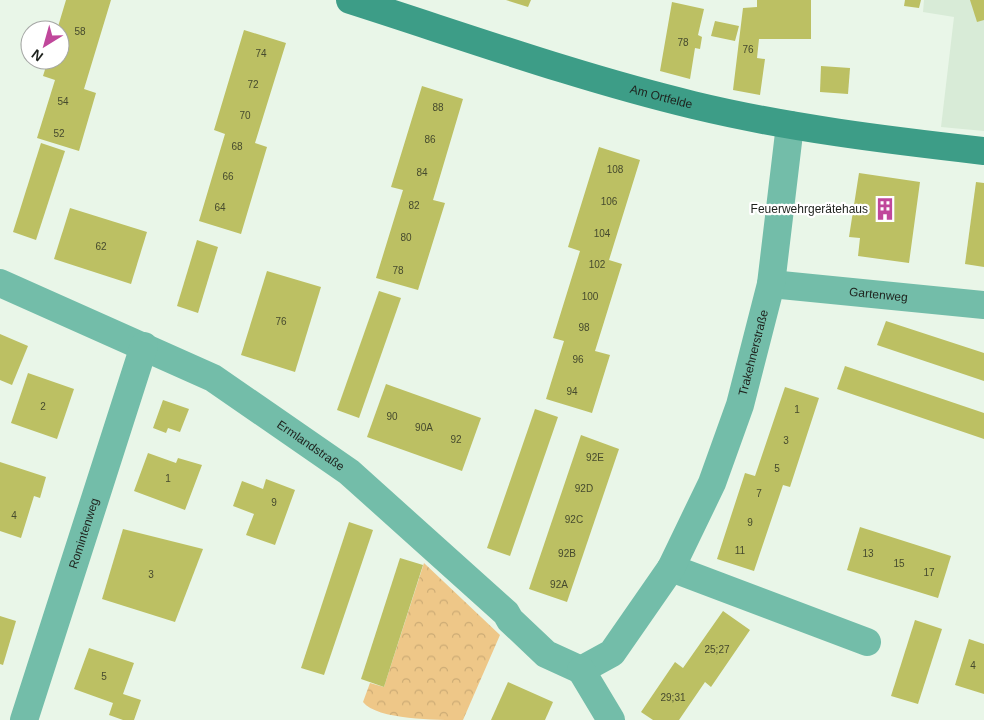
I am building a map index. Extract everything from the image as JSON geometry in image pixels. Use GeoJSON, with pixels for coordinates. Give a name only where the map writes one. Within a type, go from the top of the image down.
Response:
{"type":"FeatureCollection","features":[{"type":"Feature","properties":{"kind":"main road","name":"Am Ortfelde"},"geometry":{"type":"LineString","coordinates":[[350,0],[607,82],[693,105],[790,125],[984,151]]}},
{"type":"Feature","properties":{"kind":"street","name":"Trakehnerstraße"},"geometry":{"type":"LineString","coordinates":[[581,670],[612,653],[671,568],[712,483],[740,405],[771,284],[790,125]]}},
{"type":"Feature","properties":{"kind":"street","name":"Ermlandstraße"},"geometry":{"type":"LineString","coordinates":[[0,283],[213,378],[342,467],[395,512],[454,569],[506,613],[510,620],[546,654],[581,670]]}},
{"type":"Feature","properties":{"kind":"street","name":"Gartenweg"},"geometry":{"type":"LineString","coordinates":[[771,284],[984,305]]}},
{"type":"Feature","properties":{"kind":"street","name":"Romintenweg"},"geometry":{"type":"LineString","coordinates":[[24,720],[144,346]]}},
{"type":"Feature","properties":{"kind":"street"},"geometry":{"type":"LineString","coordinates":[[671,568],[867,642]]}},
{"type":"Feature","properties":{"kind":"street"},"geometry":{"type":"LineString","coordinates":[[581,670],[610,720]]}},
{"type":"Feature","properties":{"kind":"shaded area"},"geometry":{"type":"Polygon","coordinates":[[[924,0],[984,0],[984,131],[941,127],[954,17],[923,12],[924,0]]]}},
{"type":"Feature","properties":{"kind":"green space"},"geometry":{"type":"Polygon","coordinates":[[[424,563],[500,635],[463,720],[394,716],[370,708],[363,702],[370,683],[384,687],[424,563]]]}},
{"type":"Feature","properties":{"kind":"building"},"geometry":{"type":"Polygon","coordinates":[[[66,0],[111,0],[84,89],[96,93],[79,151],[37,138],[55,80],[43,76],[45,70],[70,70],[70,20],[60,20],[66,0]]]}},
{"type":"Feature","properties":{"kind":"building"},"geometry":{"type":"Polygon","coordinates":[[[506,0],[531,0],[528,7],[506,0]]]}},
{"type":"Feature","properties":{"kind":"building"},"geometry":{"type":"Polygon","coordinates":[[[757,0],[811,0],[811,39],[759,39],[757,58],[765,59],[760,95],[733,90],[743,8],[757,7],[757,0]]]}},
{"type":"Feature","properties":{"kind":"building"},"geometry":{"type":"Polygon","coordinates":[[[905,0],[921,0],[919,8],[904,6],[905,0]]]}},
{"type":"Feature","properties":{"kind":"building"},"geometry":{"type":"Polygon","coordinates":[[[970,0],[984,0],[984,20],[977,22],[970,0]]]}},
{"type":"Feature","properties":{"kind":"building"},"geometry":{"type":"Polygon","coordinates":[[[672,2],[704,9],[698,35],[702,37],[700,49],[695,48],[690,79],[660,71],[672,2]]]}},
{"type":"Feature","properties":{"kind":"building"},"geometry":{"type":"Polygon","coordinates":[[[715,21],[739,26],[735,41],[711,36],[715,21]]]}},
{"type":"Feature","properties":{"kind":"building"},"geometry":{"type":"Polygon","coordinates":[[[244,30],[286,43],[255,143],[267,147],[241,234],[199,221],[225,134],[214,130],[244,30]]]}},
{"type":"Feature","properties":{"kind":"building"},"geometry":{"type":"Polygon","coordinates":[[[821,66],[850,68],[848,94],[820,92],[821,66]]]}},
{"type":"Feature","properties":{"kind":"building"},"geometry":{"type":"Polygon","coordinates":[[[422,86],[463,99],[433,200],[445,203],[418,290],[376,278],[403,190],[391,187],[422,86]]]}},
{"type":"Feature","properties":{"kind":"building"},"geometry":{"type":"Polygon","coordinates":[[[41,143],[65,151],[36,240],[13,232],[41,143]]]}},
{"type":"Feature","properties":{"kind":"building"},"geometry":{"type":"Polygon","coordinates":[[[599,147],[640,160],[609,260],[622,264],[595,351],[610,355],[592,413],[546,399],[564,341],[553,338],[580,251],[568,247],[599,147]]]}},
{"type":"Feature","properties":{"kind":"building","name":"Feuerwehrgerätehaus"},"geometry":{"type":"Polygon","coordinates":[[[859,173],[920,182],[909,263],[858,256],[860,238],[849,237],[859,173]]]}},
{"type":"Feature","properties":{"kind":"building"},"geometry":{"type":"Polygon","coordinates":[[[976,182],[984,183],[984,267],[965,264],[976,182]]]}},
{"type":"Feature","properties":{"kind":"building"},"geometry":{"type":"Polygon","coordinates":[[[70,208],[147,232],[131,284],[54,259],[70,208]]]}},
{"type":"Feature","properties":{"kind":"building"},"geometry":{"type":"Polygon","coordinates":[[[197,240],[218,247],[198,313],[177,306],[197,240]]]}},
{"type":"Feature","properties":{"kind":"building"},"geometry":{"type":"Polygon","coordinates":[[[267,271],[321,287],[295,372],[241,355],[267,271]]]}},
{"type":"Feature","properties":{"kind":"building"},"geometry":{"type":"Polygon","coordinates":[[[379,291],[401,298],[359,418],[337,410],[379,291]]]}},
{"type":"Feature","properties":{"kind":"building"},"geometry":{"type":"Polygon","coordinates":[[[886,321],[984,353],[984,381],[877,345],[886,321]]]}},
{"type":"Feature","properties":{"kind":"building"},"geometry":{"type":"Polygon","coordinates":[[[0,334],[28,346],[12,385],[0,380],[0,334]]]}},
{"type":"Feature","properties":{"kind":"building"},"geometry":{"type":"Polygon","coordinates":[[[845,366],[984,413],[984,439],[837,389],[845,366]]]}},
{"type":"Feature","properties":{"kind":"building"},"geometry":{"type":"Polygon","coordinates":[[[28,373],[74,389],[57,439],[11,423],[28,373]]]}},
{"type":"Feature","properties":{"kind":"building"},"geometry":{"type":"Polygon","coordinates":[[[386,384],[481,418],[462,471],[367,437],[386,384]]]}},
{"type":"Feature","properties":{"kind":"building"},"geometry":{"type":"Polygon","coordinates":[[[785,387],[819,398],[790,487],[783,485],[754,571],[717,559],[745,473],[755,476],[785,387]]]}},
{"type":"Feature","properties":{"kind":"building"},"geometry":{"type":"Polygon","coordinates":[[[163,400],[189,409],[180,432],[168,428],[166,433],[153,428],[163,400]]]}},
{"type":"Feature","properties":{"kind":"building"},"geometry":{"type":"Polygon","coordinates":[[[535,409],[558,417],[510,556],[487,548],[535,409]]]}},
{"type":"Feature","properties":{"kind":"building"},"geometry":{"type":"Polygon","coordinates":[[[581,435],[619,449],[567,602],[529,589],[581,435]]]}},
{"type":"Feature","properties":{"kind":"building"},"geometry":{"type":"Polygon","coordinates":[[[148,453],[176,463],[178,458],[202,465],[185,510],[134,491],[148,453]]]}},
{"type":"Feature","properties":{"kind":"building"},"geometry":{"type":"Polygon","coordinates":[[[0,462],[46,477],[40,498],[34,496],[21,538],[0,531],[0,462]]]}},
{"type":"Feature","properties":{"kind":"building"},"geometry":{"type":"Polygon","coordinates":[[[266,479],[295,490],[275,545],[246,535],[254,514],[233,506],[242,481],[263,489],[266,479]]]}},
{"type":"Feature","properties":{"kind":"building"},"geometry":{"type":"Polygon","coordinates":[[[349,522],[373,530],[324,675],[301,668],[349,522]]]}},
{"type":"Feature","properties":{"kind":"building"},"geometry":{"type":"Polygon","coordinates":[[[860,527],[951,556],[938,598],[847,570],[860,527]]]}},
{"type":"Feature","properties":{"kind":"building"},"geometry":{"type":"Polygon","coordinates":[[[123,529],[203,549],[175,622],[102,599],[123,529]]]}},
{"type":"Feature","properties":{"kind":"building"},"geometry":{"type":"Polygon","coordinates":[[[400,558],[423,565],[384,687],[361,679],[400,558]]]}},
{"type":"Feature","properties":{"kind":"building"},"geometry":{"type":"Polygon","coordinates":[[[723,611],[750,630],[711,687],[705,682],[679,720],[653,720],[641,712],[675,662],[683,668],[723,611]]]}},
{"type":"Feature","properties":{"kind":"building"},"geometry":{"type":"Polygon","coordinates":[[[0,616],[16,621],[3,665],[0,664],[0,616]]]}},
{"type":"Feature","properties":{"kind":"building"},"geometry":{"type":"Polygon","coordinates":[[[915,620],[942,629],[918,704],[891,696],[915,620]]]}},
{"type":"Feature","properties":{"kind":"building"},"geometry":{"type":"Polygon","coordinates":[[[969,639],[984,644],[984,694],[955,685],[969,639]]]}},
{"type":"Feature","properties":{"kind":"building"},"geometry":{"type":"Polygon","coordinates":[[[89,648],[134,663],[123,694],[141,700],[134,720],[123,720],[109,715],[113,703],[74,689],[89,648]]]}},
{"type":"Feature","properties":{"kind":"building"},"geometry":{"type":"Polygon","coordinates":[[[508,682],[553,702],[545,720],[491,720],[508,682]]]}},
{"type":"Feature","properties":{"kind":"place","name":"Feuerwehrgerätehaus"},"geometry":{"type":"Point","coordinates":[885,209]}}]}
